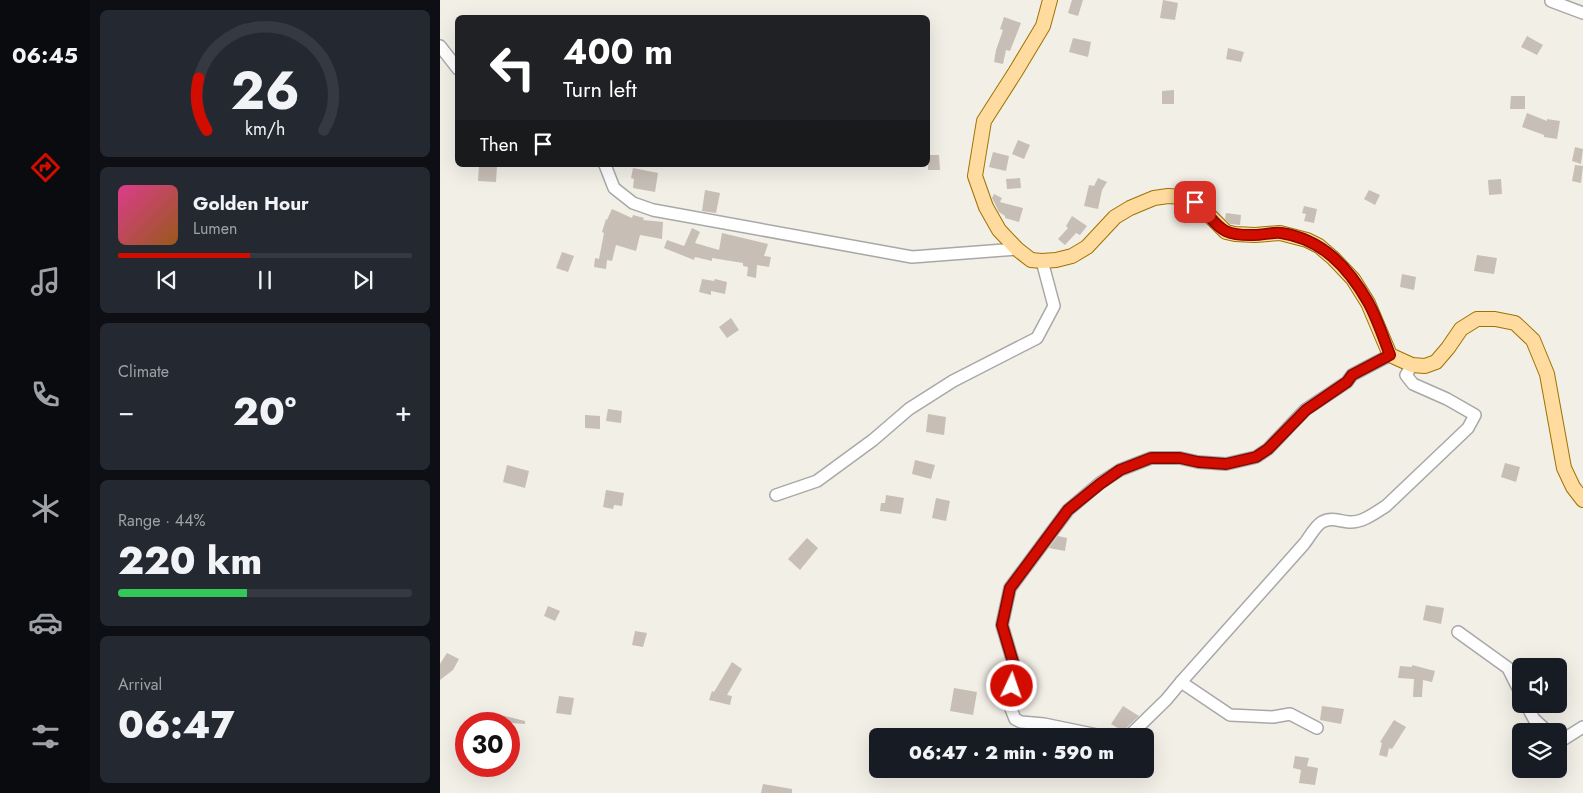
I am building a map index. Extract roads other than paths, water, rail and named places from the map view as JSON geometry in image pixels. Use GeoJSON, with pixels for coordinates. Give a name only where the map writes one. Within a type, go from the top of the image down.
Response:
{"type":"FeatureCollection","features":[{"type":"Feature","properties":{"kind":"main road"},"geometry":{"type":"LineString","coordinates":[[1050,0],[1043,26],[1004,92],[984,121],[976,168],[975,176],[986,207],[999,230],[1017,249],[1031,260],[1056,260],[1072,256],[1087,247],[1115,217],[1130,208],[1154,198],[1168,196],[1183,197],[1195,202],[1205,210],[1214,222],[1226,232],[1255,235],[1280,233],[1307,240],[1319,246],[1334,258],[1352,279],[1368,303],[1390,355],[1412,365],[1425,366],[1436,362],[1461,329],[1477,319],[1495,319],[1515,323],[1533,340],[1547,374],[1564,468],[1573,487],[1583,500]]}},
{"type":"Feature","properties":{"kind":"street"},"geometry":{"type":"LineString","coordinates":[[1551,1],[1583,13]]}},
{"type":"Feature","properties":{"kind":"street"},"geometry":{"type":"LineString","coordinates":[[440,46],[455,65]]}},
{"type":"Feature","properties":{"kind":"street"},"geometry":{"type":"LineString","coordinates":[[606,167],[614,188],[633,203],[653,210],[912,257],[1017,249]]}},
{"type":"Feature","properties":{"kind":"street"},"geometry":{"type":"LineString","coordinates":[[776,495],[817,481],[873,440],[908,408],[953,381],[1037,338],[1054,306],[1042,261]]}},
{"type":"Feature","properties":{"kind":"street"},"geometry":{"type":"LineString","coordinates":[[1063,728],[1021,722],[1015,719],[1008,701],[1012,686],[1013,662],[1002,625],[1010,588],[1068,510],[1120,470],[1151,458],[1180,458],[1198,462],[1226,464],[1256,457],[1268,449],[1306,410],[1347,382],[1352,375],[1390,355]]}},
{"type":"Feature","properties":{"kind":"street"},"geometry":{"type":"LineString","coordinates":[[1137,728],[1166,700],[1304,544],[1320,522],[1335,519],[1349,522],[1357,521],[1372,515],[1386,506],[1468,428],[1475,415],[1447,399],[1412,384],[1406,375],[1412,365]]}},
{"type":"Feature","properties":{"kind":"street"},"geometry":{"type":"LineString","coordinates":[[1458,632],[1508,668],[1512,676]]}},
{"type":"Feature","properties":{"kind":"street"},"geometry":{"type":"LineString","coordinates":[[1181,682],[1230,715],[1273,717],[1290,714],[1317,728]]}},
{"type":"Feature","properties":{"kind":"street"},"geometry":{"type":"LineString","coordinates":[[1531,713],[1539,723]]}},
{"type":"Feature","properties":{"kind":"street"},"geometry":{"type":"LineString","coordinates":[[1567,737],[1583,727]]}}]}
